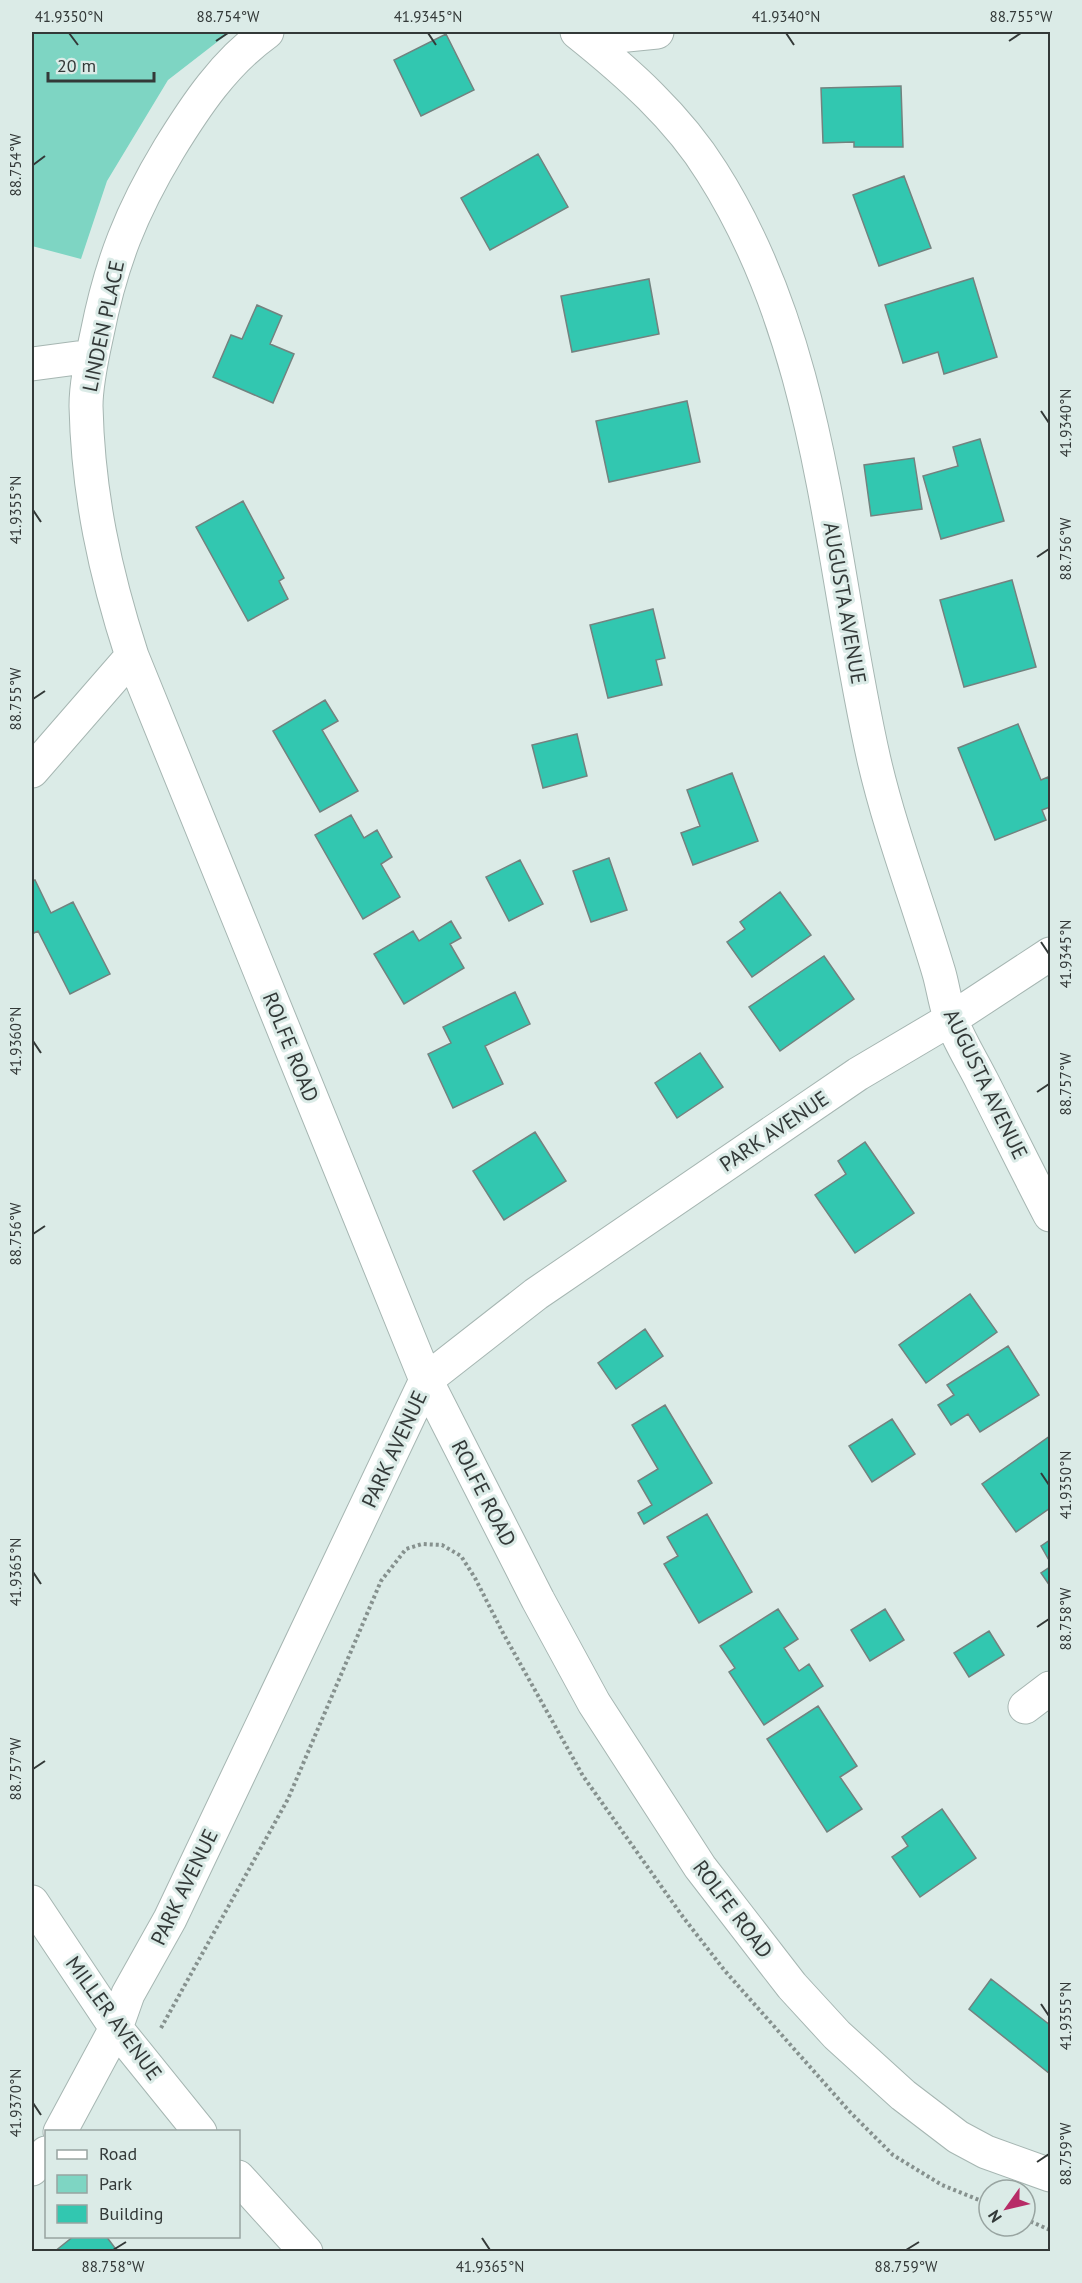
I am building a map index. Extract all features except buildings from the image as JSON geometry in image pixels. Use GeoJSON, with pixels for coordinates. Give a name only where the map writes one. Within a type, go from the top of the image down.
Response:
{"type":"FeatureCollection","features":[{"type":"Feature","properties":{"kind":"street","name":"LINDEN PLACE"},"geometry":{"type":"LineString","coordinates":[[132,656],[109,584],[91,489],[86,404],[92,356],[106,287],[129,222],[144,190],[199,100],[228,66],[267,32]]}},
{"type":"Feature","properties":{"kind":"street"},"geometry":{"type":"LineString","coordinates":[[582,35],[657,32]]}},
{"type":"Feature","properties":{"kind":"street","name":"AUGUSTA AVENUE"},"geometry":{"type":"LineString","coordinates":[[582,35],[643,88],[682,131],[711,170],[740,218],[762,269],[792,351],[811,415],[875,762],[951,1019],[1050,1215]]}},
{"type":"Feature","properties":{"kind":"street"},"geometry":{"type":"LineString","coordinates":[[32,364],[92,356]]}},
{"type":"Feature","properties":{"kind":"street"},"geometry":{"type":"LineString","coordinates":[[32,771],[132,656]]}},
{"type":"Feature","properties":{"kind":"street","name":"ROLFE ROAD"},"geometry":{"type":"LineString","coordinates":[[132,656],[426,1380],[538,1600],[594,1703],[700,1868],[792,1986],[837,2035],[930,2118],[986,2152],[1050,2175]]}},
{"type":"Feature","properties":{"kind":"street","name":"PARK AVENUE"},"geometry":{"type":"LineString","coordinates":[[61,2130],[116,2028],[128,1994],[170,1919],[426,1380],[472,1341],[546,1287],[858,1074],[951,1019],[1050,954]]}},
{"type":"Feature","properties":{"kind":"street","name":"MILLER AVENUE"},"geometry":{"type":"LineString","coordinates":[[32,1902],[116,2028],[198,2130]]}},
{"type":"Feature","properties":{"kind":"street"},"geometry":{"type":"LineString","coordinates":[[32,2169],[45,2154]]}},
{"type":"Feature","properties":{"kind":"street"},"geometry":{"type":"LineString","coordinates":[[240,2179],[306,2252]]}},
{"type":"Feature","properties":{"kind":"path"},"geometry":{"type":"LineString","coordinates":[[159,2032],[288,1799],[381,1581],[406,1549],[422,1544],[442,1545],[461,1556],[475,1578],[583,1776],[683,1917],[725,1971],[850,2112],[893,2155],[942,2185],[977,2199]]}},
{"type":"Feature","properties":{"kind":"green space"},"geometry":{"type":"Polygon","coordinates":[[[32,32],[230,32],[168,80],[107,181],[81,259],[32,246],[32,32]]]}}]}
